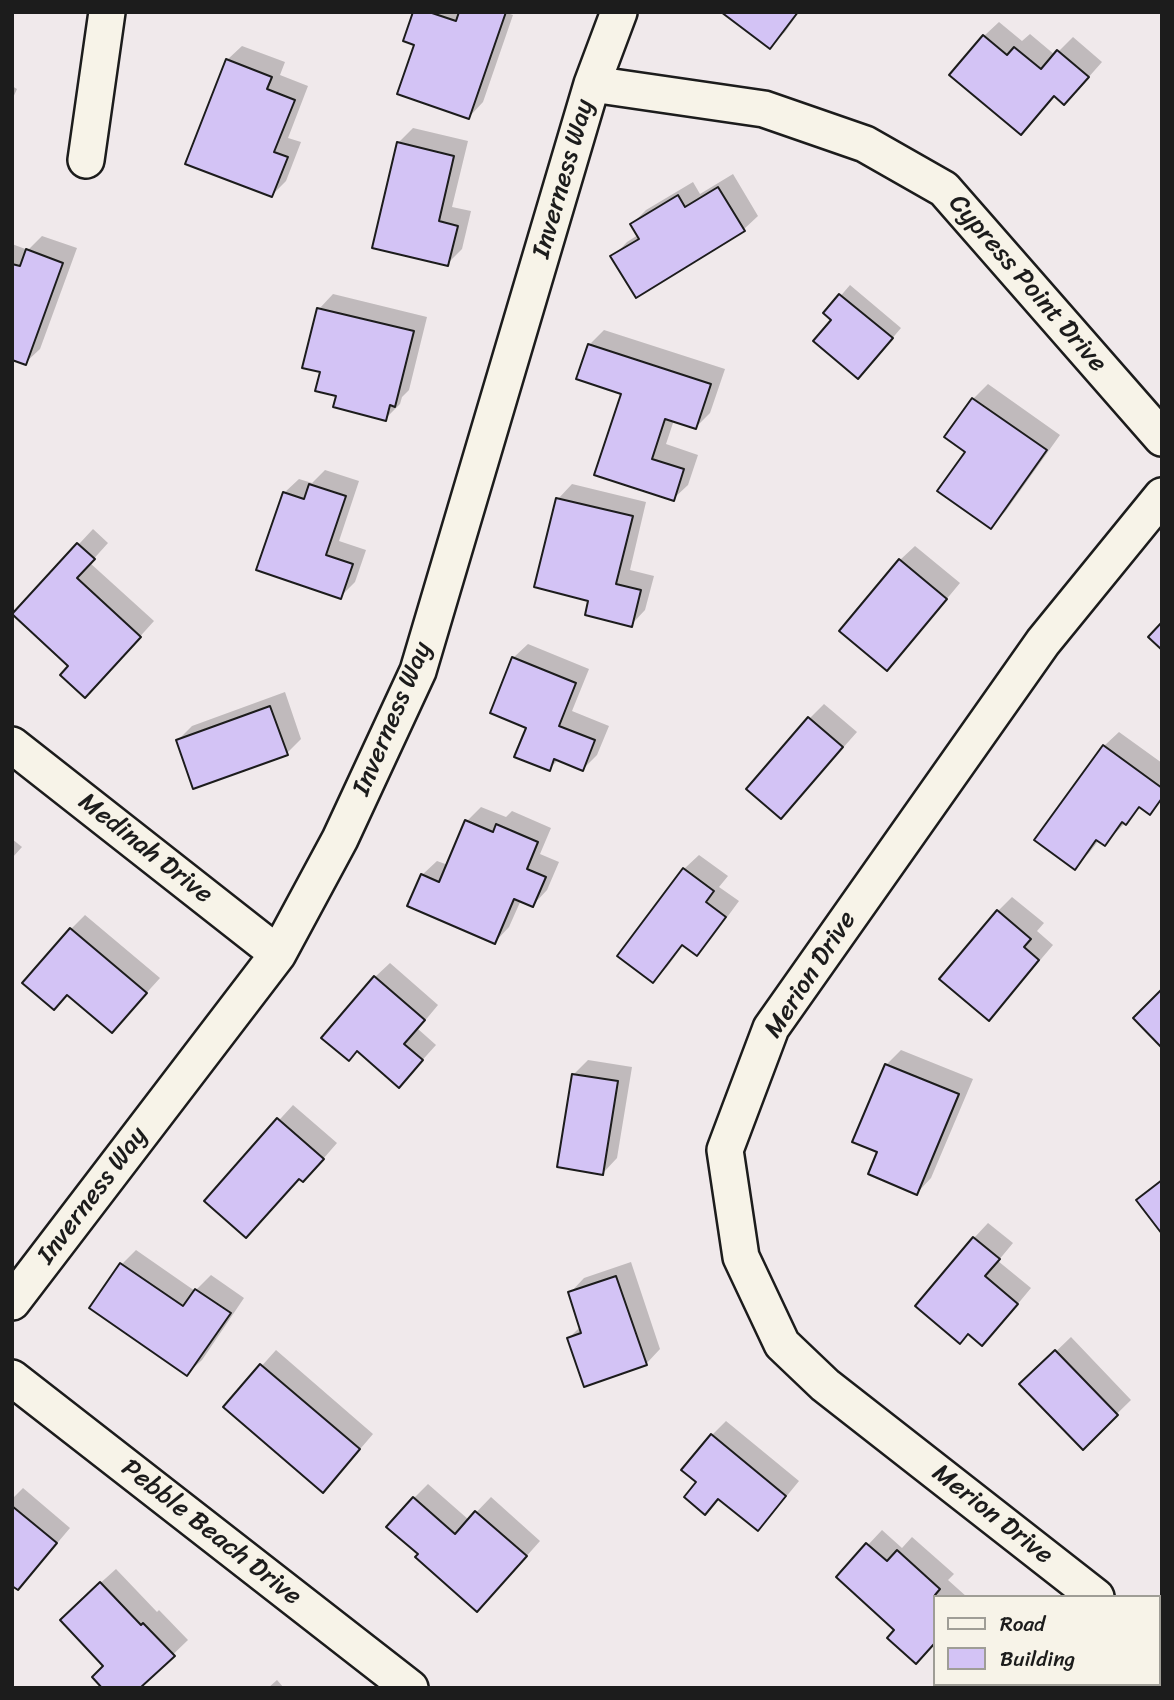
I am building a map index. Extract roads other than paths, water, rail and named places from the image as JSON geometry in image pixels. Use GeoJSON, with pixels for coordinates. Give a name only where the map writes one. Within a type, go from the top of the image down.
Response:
{"type":"FeatureCollection","features":[{"type":"Feature","properties":{"kind":"street"},"geometry":{"type":"LineString","coordinates":[[86,160],[107,12]]}},
{"type":"Feature","properties":{"kind":"street","name":"Inverness Way"},"geometry":{"type":"LineString","coordinates":[[12,1302],[278,954],[340,839],[418,671],[592,84],[619,12]]}},
{"type":"Feature","properties":{"kind":"street","name":"Cypress Point Drive"},"geometry":{"type":"LineString","coordinates":[[592,84],[764,109],[865,144],[944,189],[1162,438]]}},
{"type":"Feature","properties":{"kind":"street","name":"Merion Drive"},"geometry":{"type":"LineString","coordinates":[[1093,1595],[825,1385],[782,1344],[741,1257],[725,1150],[771,1028],[1043,642],[1162,496]]}},
{"type":"Feature","properties":{"kind":"street","name":"Medinah Drive"},"geometry":{"type":"LineString","coordinates":[[12,745],[278,954]]}},
{"type":"Feature","properties":{"kind":"street","name":"Pebble Beach Drive"},"geometry":{"type":"LineString","coordinates":[[12,1378],[410,1688]]}}]}
